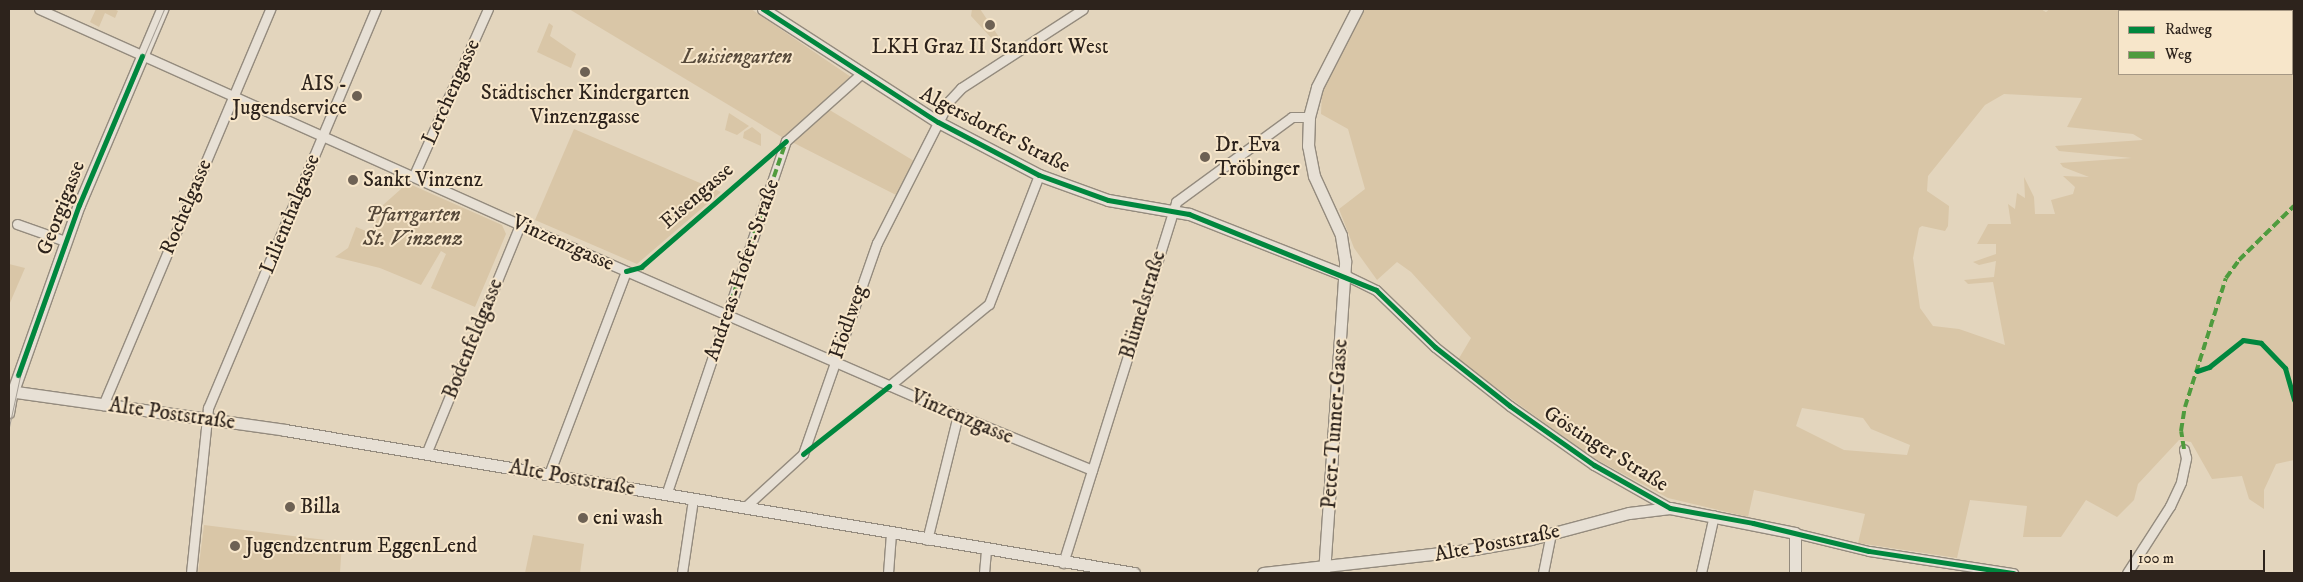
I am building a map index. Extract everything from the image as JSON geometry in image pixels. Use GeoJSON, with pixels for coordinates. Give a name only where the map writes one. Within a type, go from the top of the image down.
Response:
{"type":"FeatureCollection","features":[{"type":"Feature","properties":{"kind":"main road","name":"Georgigasse"},"geometry":{"type":"LineString","coordinates":[[11,391],[65,241],[162,9]]}},
{"type":"Feature","properties":{"kind":"main road","name":"Algersdorfer Straße"},"geometry":{"type":"LineString","coordinates":[[763,9],[938,122],[1039,175],[1108,200],[1172,210],[1205,220],[1345,275]]}},
{"type":"Feature","properties":{"kind":"main road"},"geometry":{"type":"LineString","coordinates":[[1345,275],[1341,235],[1314,176],[1308,146],[1309,116],[1317,88],[1356,9]]}},
{"type":"Feature","properties":{"kind":"main road","name":"Peter-Tunner-Gasse"},"geometry":{"type":"LineString","coordinates":[[1325,569],[1345,275]]}},
{"type":"Feature","properties":{"kind":"main road","name":"Alte Poststraße"},"geometry":{"type":"LineString","coordinates":[[11,391],[207,419],[426,454],[926,540],[1111,571],[1134,573]]}},
{"type":"Feature","properties":{"kind":"main road","name":"Alte Poststraße"},"geometry":{"type":"LineString","coordinates":[[1263,573],[1325,569],[1450,553],[1551,533],[1629,513],[1670,508]]}},
{"type":"Feature","properties":{"kind":"main road","name":"Göstinger Straße"},"geometry":{"type":"LineString","coordinates":[[1670,508],[1795,532]]}},
{"type":"Feature","properties":{"kind":"main road"},"geometry":{"type":"LineString","coordinates":[[1795,532],[1795,573]]}},
{"type":"Feature","properties":{"kind":"street","name":"Vinzenzgasse"},"geometry":{"type":"LineString","coordinates":[[39,9],[142,56],[234,94],[520,225],[727,313],[889,386],[1092,470]]}},
{"type":"Feature","properties":{"kind":"street","name":"Rochelgasse"},"geometry":{"type":"LineString","coordinates":[[103,404],[270,9]]}},
{"type":"Feature","properties":{"kind":"street","name":"Lilienthalgasse"},"geometry":{"type":"LineString","coordinates":[[191,573],[208,408],[376,9]]}},
{"type":"Feature","properties":{"kind":"street","name":"Lerchengasse"},"geometry":{"type":"LineString","coordinates":[[414,175],[488,9]]}},
{"type":"Feature","properties":{"kind":"street"},"geometry":{"type":"LineString","coordinates":[[938,122],[961,88],[1083,9]]}},
{"type":"Feature","properties":{"kind":"street","name":"Andreas-Hofer-Straße"},"geometry":{"type":"LineString","coordinates":[[666,495],[786,141],[861,74]]}},
{"type":"Feature","properties":{"kind":"street","name":"Blümelstraße"},"geometry":{"type":"LineString","coordinates":[[1064,563],[1172,210],[1185,194],[1292,117],[1309,116]]}},
{"type":"Feature","properties":{"kind":"street","name":"Hödlweg"},"geometry":{"type":"LineString","coordinates":[[744,508],[803,454],[834,361],[877,243],[938,122]]}},
{"type":"Feature","properties":{"kind":"street"},"geometry":{"type":"LineString","coordinates":[[889,386],[989,304],[1039,175]]}},
{"type":"Feature","properties":{"kind":"street"},"geometry":{"type":"LineString","coordinates":[[17,224],[65,241]]}},
{"type":"Feature","properties":{"kind":"street","name":"Bodenfeldgasse"},"geometry":{"type":"LineString","coordinates":[[426,454],[520,225]]}},
{"type":"Feature","properties":{"kind":"street"},"geometry":{"type":"LineString","coordinates":[[549,474],[626,271]]}},
{"type":"Feature","properties":{"kind":"street","name":"Göstinger Straße"},"geometry":{"type":"LineString","coordinates":[[1345,275],[1376,290],[1435,347],[1510,406],[1594,465],[1670,508]]}},
{"type":"Feature","properties":{"kind":"street"},"geometry":{"type":"LineString","coordinates":[[9,413],[11,391]]}},
{"type":"Feature","properties":{"kind":"street"},"geometry":{"type":"LineString","coordinates":[[926,540],[958,415]]}},
{"type":"Feature","properties":{"kind":"street"},"geometry":{"type":"LineString","coordinates":[[2127,573],[2174,498],[2186,458],[2184,449]]}},
{"type":"Feature","properties":{"kind":"street"},"geometry":{"type":"LineString","coordinates":[[682,573],[693,499]]}},
{"type":"Feature","properties":{"kind":"street"},"geometry":{"type":"LineString","coordinates":[[1701,573],[1714,515]]}},
{"type":"Feature","properties":{"kind":"street","name":"Göstinger Straße"},"geometry":{"type":"LineString","coordinates":[[1795,532],[1869,551],[2013,573]]}},
{"type":"Feature","properties":{"kind":"street"},"geometry":{"type":"LineString","coordinates":[[888,573],[891,533]]}},
{"type":"Feature","properties":{"kind":"street"},"geometry":{"type":"LineString","coordinates":[[1543,573],[1551,533]]}},
{"type":"Feature","properties":{"kind":"street"},"geometry":{"type":"LineString","coordinates":[[984,573],[986,549]]}},
{"type":"Feature","properties":{"kind":"green space"},"geometry":{"type":"Polygon","coordinates":[[[96,9],[114,9],[118,11],[115,18],[105,13],[99,27],[90,22],[96,9]]]}},
{"type":"Feature","properties":{"kind":"green space","name":"Luisiengarten"},"geometry":{"type":"Polygon","coordinates":[[[569,9],[751,9],[851,77],[785,139],[569,9]]]}},
{"type":"Feature","properties":{"kind":"green space"},"geometry":{"type":"Polygon","coordinates":[[[972,9],[980,9],[1005,46],[994,52],[995,42],[971,16],[972,9]]]}},
{"type":"Feature","properties":{"kind":"green space"},"geometry":{"type":"Polygon","coordinates":[[[1365,9],[2040,9],[2046,12],[2050,9],[2294,9],[2294,460],[2276,464],[2264,490],[2264,509],[2249,499],[2242,476],[2212,479],[2191,442],[2179,440],[2138,484],[2134,500],[2117,517],[2086,500],[2061,537],[2023,537],[2027,506],[1970,500],[1957,558],[1858,543],[1865,514],[1754,490],[1748,517],[1668,498],[1590,456],[1458,360],[1471,338],[1411,272],[1397,262],[1377,280],[1354,248],[1339,209],[1365,189],[1348,129],[1321,114],[1322,90],[1365,9]],[[2004,94],[1985,105],[1928,176],[1927,191],[1949,206],[1948,226],[1945,231],[1922,226],[1919,228],[1913,258],[1920,308],[1933,326],[1959,329],[2005,345],[1993,282],[1968,284],[1964,280],[1994,277],[1996,261],[1979,265],[1973,262],[1996,254],[1996,244],[1977,244],[1988,224],[2011,224],[2008,204],[2015,209],[2017,193],[2025,198],[2024,177],[2034,197],[2035,214],[2055,214],[2051,200],[2073,194],[2075,187],[2063,176],[2089,177],[2063,167],[2060,163],[2132,158],[2059,151],[2055,146],[2143,140],[2133,134],[2067,127],[2082,98],[2004,94]],[[1802,408],[1796,426],[1844,450],[1907,455],[1910,445],[1871,429],[1863,418],[1802,408]]]}},
{"type":"Feature","properties":{"kind":"green space"},"geometry":{"type":"Polygon","coordinates":[[[549,23],[553,26],[550,36],[576,54],[571,68],[537,52],[549,23]]]}},
{"type":"Feature","properties":{"kind":"green space"},"geometry":{"type":"Polygon","coordinates":[[[828,109],[914,161],[896,195],[790,141],[828,109]]]}},
{"type":"Feature","properties":{"kind":"green space"},"geometry":{"type":"Polygon","coordinates":[[[729,113],[749,126],[737,135],[725,130],[729,113]]]}},
{"type":"Feature","properties":{"kind":"green space"},"geometry":{"type":"Polygon","coordinates":[[[752,127],[761,134],[761,146],[743,138],[744,132],[752,127]]]}},
{"type":"Feature","properties":{"kind":"green space"},"geometry":{"type":"Polygon","coordinates":[[[574,129],[721,192],[637,264],[535,220],[574,129]]]}},
{"type":"Feature","properties":{"kind":"green space","name":"Pfarrgarten St. Vinzenz"},"geometry":{"type":"Polygon","coordinates":[[[405,182],[502,225],[506,234],[475,307],[431,288],[446,254],[441,251],[421,285],[380,268],[335,257],[348,248],[356,227],[371,233],[383,205],[401,189],[405,182]]]}},
{"type":"Feature","properties":{"kind":"green space"},"geometry":{"type":"Polygon","coordinates":[[[9,264],[25,268],[9,305],[9,264]]]}},
{"type":"Feature","properties":{"kind":"green space"},"geometry":{"type":"Polygon","coordinates":[[[204,525],[342,542],[340,573],[198,573],[204,525]]]}},
{"type":"Feature","properties":{"kind":"green space"},"geometry":{"type":"Polygon","coordinates":[[[533,535],[584,544],[580,573],[525,573],[533,535]]]}},
{"type":"Feature","properties":{"kind":"tram line"},"geometry":{"type":"LineString","coordinates":[[9,427],[20,376],[80,206],[164,9]]}},
{"type":"Feature","properties":{"kind":"marked path"},"geometry":{"type":"LineString","coordinates":[[727,313],[785,145]]}},
{"type":"Feature","properties":{"kind":"marked path"},"geometry":{"type":"LineString","coordinates":[[2184,449],[2181,431],[2185,407],[2226,278],[2239,260],[2294,206]]}},
{"type":"Feature","properties":{"kind":"cycle path"},"geometry":{"type":"LineString","coordinates":[[763,9],[938,122],[1039,175],[1108,200],[1189,214],[1376,290],[1435,347],[1510,406],[1594,465],[1670,508],[1753,523],[1869,551],[2013,573]]}},
{"type":"Feature","properties":{"kind":"cycle path"},"geometry":{"type":"LineString","coordinates":[[18,375],[79,205],[142,56]]}},
{"type":"Feature","properties":{"kind":"cycle path","name":"Eisengasse"},"geometry":{"type":"LineString","coordinates":[[626,271],[641,267],[786,141]]}},
{"type":"Feature","properties":{"kind":"cycle path"},"geometry":{"type":"LineString","coordinates":[[2197,371],[2209,367],[2243,340],[2261,343],[2285,368],[2294,400]]}},
{"type":"Feature","properties":{"kind":"cycle path"},"geometry":{"type":"LineString","coordinates":[[803,454],[889,386]]}},
{"type":"Feature","properties":{"kind":"place","name":"LKH Graz II Standort West"},"geometry":{"type":"Point","coordinates":[990,25]}},
{"type":"Feature","properties":{"kind":"place","name":"Städtischer Kindergarten Vinzenzgasse"},"geometry":{"type":"Point","coordinates":[585,72]}},
{"type":"Feature","properties":{"kind":"place","name":"AIS - Jugendservice"},"geometry":{"type":"Point","coordinates":[357,96]}},
{"type":"Feature","properties":{"kind":"place","name":"Dr. Eva Tröbinger"},"geometry":{"type":"Point","coordinates":[1205,157]}},
{"type":"Feature","properties":{"kind":"place","name":"Sankt Vinzenz"},"geometry":{"type":"Point","coordinates":[353,180]}},
{"type":"Feature","properties":{"kind":"place","name":"Billa"},"geometry":{"type":"Point","coordinates":[290,507]}},
{"type":"Feature","properties":{"kind":"place","name":"eni wash"},"geometry":{"type":"Point","coordinates":[583,518]}},
{"type":"Feature","properties":{"kind":"place","name":"Jugendzentrum EggenLend"},"geometry":{"type":"Point","coordinates":[235,546]}}]}
